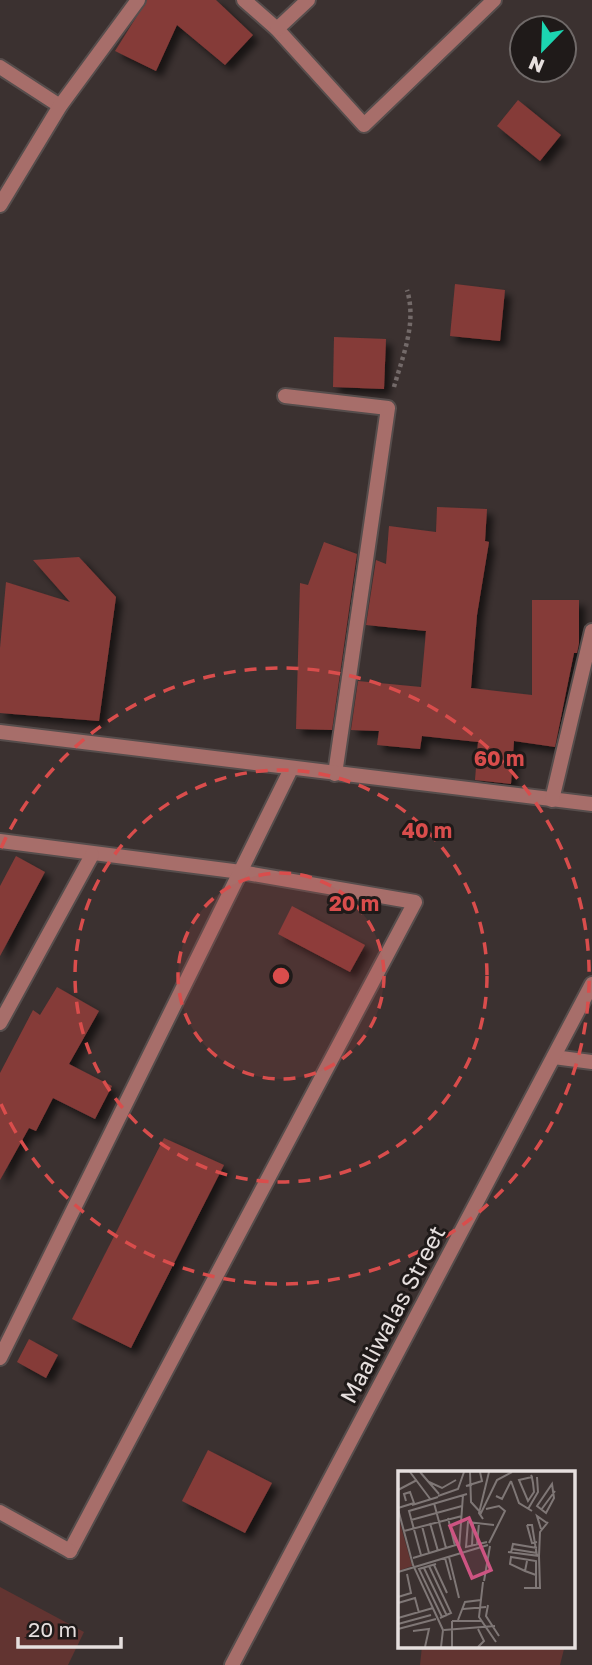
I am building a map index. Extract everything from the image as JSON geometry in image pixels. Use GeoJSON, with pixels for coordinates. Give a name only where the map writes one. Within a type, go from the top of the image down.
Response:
{"type":"FeatureCollection","features":[{"type":"Feature","properties":{"kind":"street"},"geometry":{"type":"LineString","coordinates":[[0,205],[60,106],[138,0]]}},
{"type":"Feature","properties":{"kind":"street"},"geometry":{"type":"LineString","coordinates":[[244,0],[277,29],[364,125],[494,0]]}},
{"type":"Feature","properties":{"kind":"street"},"geometry":{"type":"LineString","coordinates":[[277,29],[308,0]]}},
{"type":"Feature","properties":{"kind":"street"},"geometry":{"type":"LineString","coordinates":[[0,67],[60,106]]}},
{"type":"Feature","properties":{"kind":"street"},"geometry":{"type":"LineString","coordinates":[[285,396],[388,408],[335,774]]}},
{"type":"Feature","properties":{"kind":"street"},"geometry":{"type":"LineString","coordinates":[[552,800],[592,631]]}},
{"type":"Feature","properties":{"kind":"street"},"geometry":{"type":"LineString","coordinates":[[0,732],[592,804]]}},
{"type":"Feature","properties":{"kind":"street"},"geometry":{"type":"LineString","coordinates":[[0,1359],[291,769]]}},
{"type":"Feature","properties":{"kind":"street"},"geometry":{"type":"LineString","coordinates":[[0,841],[92,855],[241,872],[415,902],[70,1550],[0,1512]]}},
{"type":"Feature","properties":{"kind":"street"},"geometry":{"type":"LineString","coordinates":[[0,1023],[92,855]]}},
{"type":"Feature","properties":{"kind":"street","name":"Maaliwalas Street"},"geometry":{"type":"LineString","coordinates":[[232,1665],[592,984]]}},
{"type":"Feature","properties":{"kind":"street"},"geometry":{"type":"LineString","coordinates":[[554,1057],[592,1062]]}},
{"type":"Feature","properties":{"kind":"path"},"geometry":{"type":"LineString","coordinates":[[388,408],[408,335],[412,308],[407,290]]}},
{"type":"Feature","properties":{"kind":"shaded area"},"geometry":{"type":"Polygon","coordinates":[[[0,1587],[84,1632],[68,1665],[0,1665],[0,1587]]]}},
{"type":"Feature","properties":{"kind":"shaded area"},"geometry":{"type":"Polygon","coordinates":[[[422,1648],[564,1649],[560,1665],[420,1665],[422,1648]]]}},
{"type":"Feature","properties":{"kind":"building"},"geometry":{"type":"Polygon","coordinates":[[[147,0],[216,0],[253,35],[225,65],[177,25],[156,71],[115,51],[147,0]]]}},
{"type":"Feature","properties":{"kind":"building"},"geometry":{"type":"Polygon","coordinates":[[[518,100],[561,135],[540,161],[497,126],[518,100]]]}},
{"type":"Feature","properties":{"kind":"building"},"geometry":{"type":"Polygon","coordinates":[[[455,284],[505,290],[500,341],[450,336],[455,284]]]}},
{"type":"Feature","properties":{"kind":"building"},"geometry":{"type":"Polygon","coordinates":[[[334,337],[386,339],[384,389],[333,387],[334,337]]]}},
{"type":"Feature","properties":{"kind":"building"},"geometry":{"type":"Polygon","coordinates":[[[437,507],[487,509],[485,541],[489,542],[477,615],[471,688],[532,695],[532,600],[579,600],[579,643],[577,653],[574,653],[555,747],[514,741],[511,784],[475,780],[478,742],[422,736],[420,749],[377,745],[379,731],[351,730],[358,681],[421,687],[426,631],[366,625],[376,560],[386,564],[389,526],[436,532],[437,507]]]}},
{"type":"Feature","properties":{"kind":"building"},"geometry":{"type":"Polygon","coordinates":[[[324,542],[357,554],[332,730],[296,729],[300,583],[308,585],[324,542]]]}},
{"type":"Feature","properties":{"kind":"building"},"geometry":{"type":"Polygon","coordinates":[[[79,557],[116,597],[99,721],[0,713],[0,648],[6,582],[70,602],[33,560],[79,557]]]}},
{"type":"Feature","properties":{"kind":"building"},"geometry":{"type":"Polygon","coordinates":[[[16,856],[45,872],[0,956],[0,886],[16,856]]]}},
{"type":"Feature","properties":{"kind":"building"},"geometry":{"type":"Polygon","coordinates":[[[292,906],[365,945],[350,972],[278,934],[292,906]]]}},
{"type":"Feature","properties":{"kind":"building"},"geometry":{"type":"Polygon","coordinates":[[[57,987],[99,1011],[69,1064],[112,1086],[95,1119],[53,1098],[36,1131],[29,1128],[0,1180],[0,1073],[33,1010],[40,1015],[57,987]]]}},
{"type":"Feature","properties":{"kind":"building"},"geometry":{"type":"Polygon","coordinates":[[[164,1138],[224,1165],[131,1348],[72,1319],[164,1138]]]}},
{"type":"Feature","properties":{"kind":"building"},"geometry":{"type":"Polygon","coordinates":[[[29,1339],[58,1355],[46,1378],[17,1362],[29,1339]]]}},
{"type":"Feature","properties":{"kind":"building"},"geometry":{"type":"Polygon","coordinates":[[[208,1450],[272,1483],[245,1533],[182,1501],[208,1450]]]}}]}
